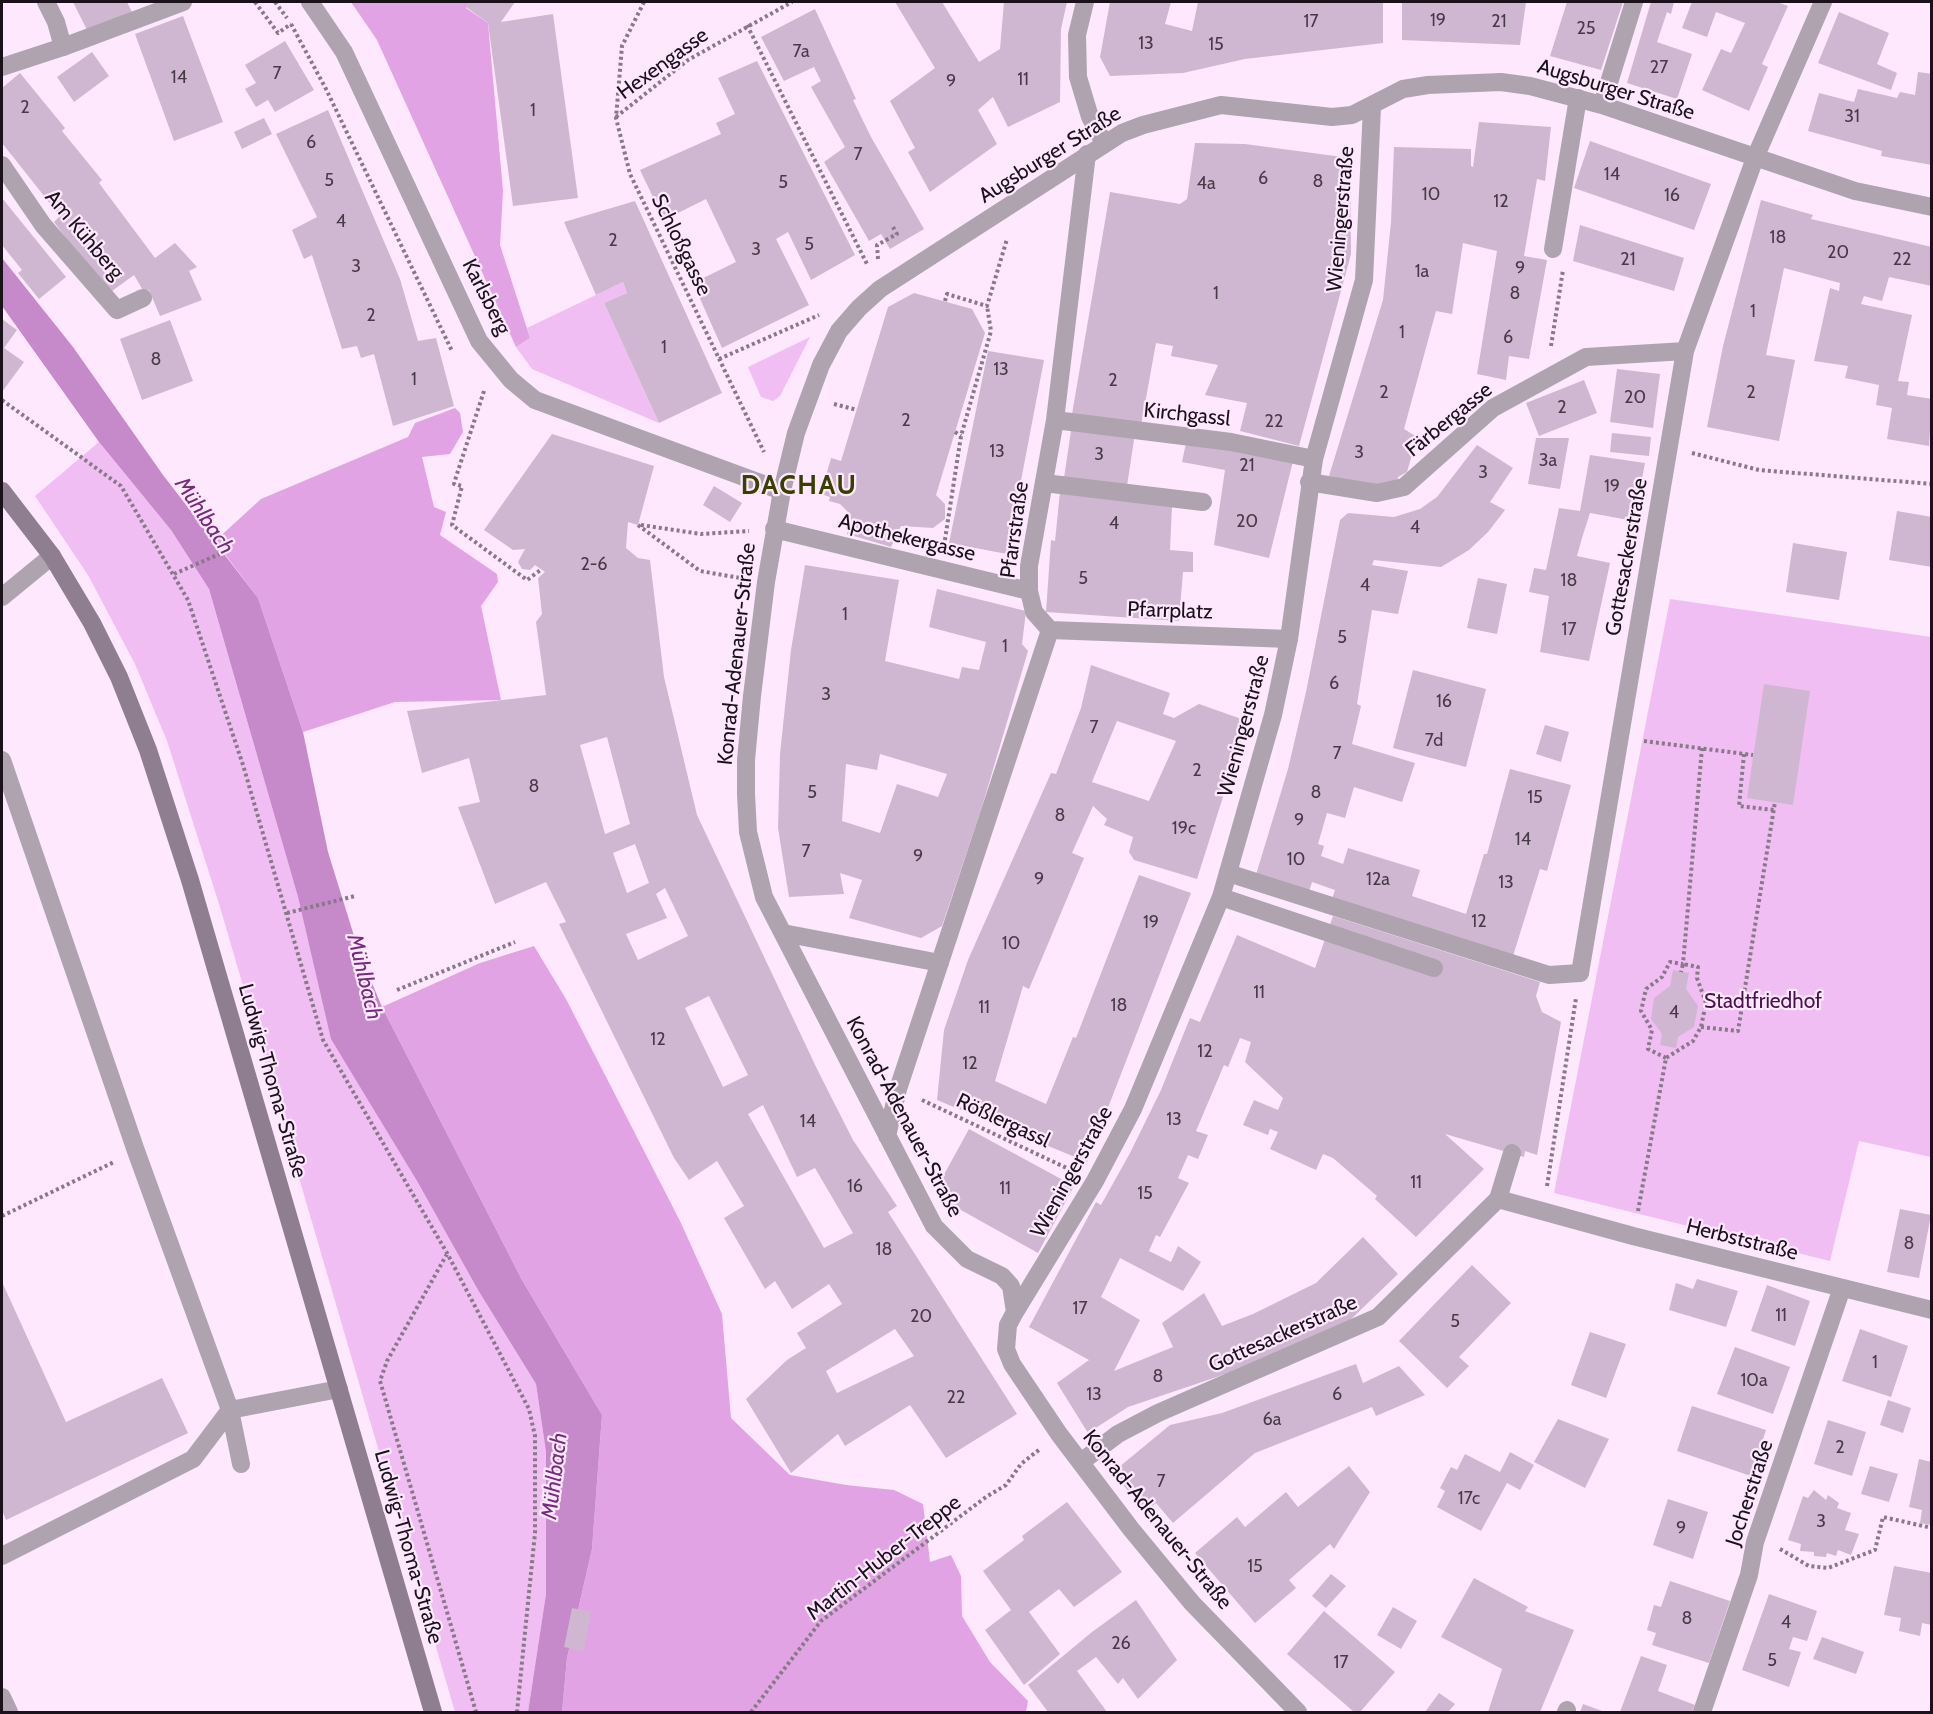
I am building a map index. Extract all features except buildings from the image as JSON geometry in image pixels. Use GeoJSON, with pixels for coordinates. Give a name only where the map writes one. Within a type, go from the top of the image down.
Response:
{"type":"FeatureCollection","features":[{"type":"Feature","properties":{"kind":"main road","name":"Ludwig-Thoma-Straße"},"geometry":{"type":"LineString","coordinates":[[2,491],[52,556],[101,641],[148,750],[190,880],[433,1713]]}},
{"type":"Feature","properties":{"kind":"street"},"geometry":{"type":"LineString","coordinates":[[46,2],[56,22],[63,47]]}},
{"type":"Feature","properties":{"kind":"street"},"geometry":{"type":"LineString","coordinates":[[2,67],[183,2]]}},
{"type":"Feature","properties":{"kind":"street","name":"Karlsberg"},"geometry":{"type":"LineString","coordinates":[[310,2],[344,52],[479,341],[511,380],[535,400],[782,490]]}},
{"type":"Feature","properties":{"kind":"street"},"geometry":{"type":"LineString","coordinates":[[1084,2],[1077,35],[1078,77],[1090,117],[1104,143]]}},
{"type":"Feature","properties":{"kind":"street"},"geometry":{"type":"LineString","coordinates":[[1602,105],[1634,2]]}},
{"type":"Feature","properties":{"kind":"street","name":"Gottesackerstraße"},"geometry":{"type":"LineString","coordinates":[[1580,973],[1684,351],[1755,158],[1823,2]]}},
{"type":"Feature","properties":{"kind":"street","name":"Augsburger Straße"},"geometry":{"type":"LineString","coordinates":[[782,490],[796,434],[821,365],[839,332],[859,308],[880,289],[1104,143],[1143,125],[1221,105],[1332,117],[1352,115],[1372,107],[1403,89],[1501,82],[1530,86],[1602,105],[1855,192],[1932,207]]}},
{"type":"Feature","properties":{"kind":"street"},"geometry":{"type":"LineString","coordinates":[[1553,249],[1578,98]]}},
{"type":"Feature","properties":{"kind":"street","name":"Wieningerstraße"},"geometry":{"type":"LineString","coordinates":[[1015,1312],[1095,1181],[1133,1109],[1221,897],[1272,715],[1289,639],[1314,459],[1364,280],[1372,107]]}},
{"type":"Feature","properties":{"kind":"street","name":"Pfarrstraße"},"geometry":{"type":"LineString","coordinates":[[1050,630],[1034,612],[1029,591],[1029,566],[1055,420],[1088,154]]}},
{"type":"Feature","properties":{"kind":"street","name":"Am Kühberg"},"geometry":{"type":"LineString","coordinates":[[2,165],[44,225],[117,310],[143,298]]}},
{"type":"Feature","properties":{"kind":"street","name":"Färbergasse"},"geometry":{"type":"LineString","coordinates":[[1310,482],[1377,493],[1404,487],[1493,408],[1586,357],[1684,351]]}},
{"type":"Feature","properties":{"kind":"street","name":"Kirchgassl"},"geometry":{"type":"LineString","coordinates":[[1055,420],[1231,442],[1314,459]]}},
{"type":"Feature","properties":{"kind":"street"},"geometry":{"type":"LineString","coordinates":[[1044,483],[1203,502]]}},
{"type":"Feature","properties":{"kind":"street","name":"Konrad-Adenauer-Straße"},"geometry":{"type":"LineString","coordinates":[[782,490],[766,582],[746,760],[748,832],[764,897],[934,1226],[967,1259],[1002,1276],[1011,1287],[1015,1312],[1007,1334],[1006,1349],[1012,1364],[1081,1462],[1192,1603],[1298,1713]]}},
{"type":"Feature","properties":{"kind":"street","name":"Apothekergasse"},"geometry":{"type":"LineString","coordinates":[[774,529],[1029,591]]}},
{"type":"Feature","properties":{"kind":"street"},"geometry":{"type":"LineString","coordinates":[[2,597],[52,556]]}},
{"type":"Feature","properties":{"kind":"street"},"geometry":{"type":"LineString","coordinates":[[887,1136],[898,1089],[1050,630]]}},
{"type":"Feature","properties":{"kind":"street","name":"Pfarrplatz"},"geometry":{"type":"LineString","coordinates":[[1050,630],[1289,639]]}},
{"type":"Feature","properties":{"kind":"street"},"geometry":{"type":"LineString","coordinates":[[2,760],[136,1152],[230,1410],[241,1464]]}},
{"type":"Feature","properties":{"kind":"street"},"geometry":{"type":"LineString","coordinates":[[1228,873],[1549,975],[1580,973]]}},
{"type":"Feature","properties":{"kind":"street"},"geometry":{"type":"LineString","coordinates":[[1221,897],[1434,968]]}},
{"type":"Feature","properties":{"kind":"street"},"geometry":{"type":"LineString","coordinates":[[783,933],[940,963]]}},
{"type":"Feature","properties":{"kind":"street"},"geometry":{"type":"LineString","coordinates":[[1512,1153],[1498,1198],[1543,1210]]}},
{"type":"Feature","properties":{"kind":"street","name":"Gottesackerstraße"},"geometry":{"type":"LineString","coordinates":[[1081,1462],[1118,1434],[1158,1413],[1378,1317],[1498,1198]]}},
{"type":"Feature","properties":{"kind":"street","name":"Herbststraße"},"geometry":{"type":"LineString","coordinates":[[1543,1210],[1633,1236],[1932,1310]]}},
{"type":"Feature","properties":{"kind":"street","name":"Jocherstraße"},"geometry":{"type":"LineString","coordinates":[[1702,1713],[1749,1575],[1755,1542],[1842,1288]]}},
{"type":"Feature","properties":{"kind":"street"},"geometry":{"type":"LineString","coordinates":[[2,1556],[193,1459],[230,1410],[339,1389]]}},
{"type":"Feature","properties":{"kind":"street"},"geometry":{"type":"LineString","coordinates":[[2,1697],[9,1713]]}},
{"type":"Feature","properties":{"kind":"path"},"geometry":{"type":"LineString","coordinates":[[255,2],[278,33],[291,24]]}},
{"type":"Feature","properties":{"kind":"path"},"geometry":{"type":"LineString","coordinates":[[275,2],[291,24],[326,88],[454,355]]}},
{"type":"Feature","properties":{"kind":"path","name":"Schloßgasse"},"geometry":{"type":"LineString","coordinates":[[644,2],[622,46],[616,118],[630,174],[782,490]]}},
{"type":"Feature","properties":{"kind":"path","name":"Hexengasse"},"geometry":{"type":"LineString","coordinates":[[616,118],[688,60],[747,25],[792,2]]}},
{"type":"Feature","properties":{"kind":"path"},"geometry":{"type":"LineString","coordinates":[[747,25],[880,289]]}},
{"type":"Feature","properties":{"kind":"path"},"geometry":{"type":"LineString","coordinates":[[880,289],[877,245],[897,234],[893,227]]}},
{"type":"Feature","properties":{"kind":"path"},"geometry":{"type":"LineString","coordinates":[[1546,379],[1564,263],[1553,249]]}},
{"type":"Feature","properties":{"kind":"path"},"geometry":{"type":"LineString","coordinates":[[940,568],[961,436],[991,331],[987,306],[1001,258]]}},
{"type":"Feature","properties":{"kind":"path"},"geometry":{"type":"LineString","coordinates":[[945,302],[947,294],[987,306]]}},
{"type":"Feature","properties":{"kind":"path"},"geometry":{"type":"LineString","coordinates":[[719,359],[826,312]]}},
{"type":"Feature","properties":{"kind":"path"},"geometry":{"type":"LineString","coordinates":[[511,380],[484,391],[454,484],[462,486],[452,525],[527,580],[542,569]]}},
{"type":"Feature","properties":{"kind":"path"},"geometry":{"type":"LineString","coordinates":[[477,382],[484,391]]}},
{"type":"Feature","properties":{"kind":"path"},"geometry":{"type":"LineString","coordinates":[[2,400],[121,486],[174,574],[199,629],[287,913],[323,1040],[447,1253],[529,1409],[534,1429],[535,1533],[517,1713]]}},
{"type":"Feature","properties":{"kind":"path"},"geometry":{"type":"LineString","coordinates":[[955,432],[961,436]]}},
{"type":"Feature","properties":{"kind":"path"},"geometry":{"type":"LineString","coordinates":[[1668,448],[1759,471],[1932,484]]}},
{"type":"Feature","properties":{"kind":"path"},"geometry":{"type":"LineString","coordinates":[[766,582],[700,571],[638,525],[701,534],[774,529]]}},
{"type":"Feature","properties":{"kind":"path"},"geometry":{"type":"LineString","coordinates":[[174,574],[224,552]]}},
{"type":"Feature","properties":{"kind":"path"},"geometry":{"type":"LineString","coordinates":[[1620,737],[1753,755]]}},
{"type":"Feature","properties":{"kind":"path"},"geometry":{"type":"LineString","coordinates":[[1681,972],[1702,748]]}},
{"type":"Feature","properties":{"kind":"path"},"geometry":{"type":"LineString","coordinates":[[1744,754],[1739,806],[1774,810]]}},
{"type":"Feature","properties":{"kind":"path"},"geometry":{"type":"LineString","coordinates":[[1701,1027],[1738,1031],[1775,802]]}},
{"type":"Feature","properties":{"kind":"path"},"geometry":{"type":"LineString","coordinates":[[287,913],[355,896]]}},
{"type":"Feature","properties":{"kind":"path"},"geometry":{"type":"LineString","coordinates":[[397,990],[515,942]]}},
{"type":"Feature","properties":{"kind":"path"},"geometry":{"type":"LineString","coordinates":[[1633,1236],[1666,1058],[1693,1041],[1701,1027],[1706,1003],[1697,978],[1698,967],[1670,962],[1662,977],[1646,989],[1641,1011],[1652,1030],[1648,1049],[1666,1058]]}},
{"type":"Feature","properties":{"kind":"path"},"geometry":{"type":"LineString","coordinates":[[1543,1210],[1580,973]]}},
{"type":"Feature","properties":{"kind":"path","name":"Rößlergassl"},"geometry":{"type":"LineString","coordinates":[[898,1089],[1095,1181]]}},
{"type":"Feature","properties":{"kind":"path"},"geometry":{"type":"LineString","coordinates":[[2,1216],[136,1152]]}},
{"type":"Feature","properties":{"kind":"path"},"geometry":{"type":"LineString","coordinates":[[447,1253],[387,1361],[380,1381],[476,1713]]}},
{"type":"Feature","properties":{"kind":"path","name":"Martin-Huber-Treppe"},"geometry":{"type":"LineString","coordinates":[[751,1713],[821,1621],[986,1497],[1006,1485],[1021,1464]]}},
{"type":"Feature","properties":{"kind":"path"},"geometry":{"type":"LineString","coordinates":[[1755,1542],[1785,1550],[1809,1566],[1828,1568],[1875,1550],[1883,1516],[1932,1528]]}},
{"type":"Feature","properties":{"kind":"green space"},"geometry":{"type":"Polygon","coordinates":[[[623,282],[627,293],[604,303],[659,423],[532,369],[516,347],[530,338],[527,328],[623,282]]]}},
{"type":"Feature","properties":{"kind":"green space"},"geometry":{"type":"Polygon","coordinates":[[[810,337],[780,396],[773,401],[761,397],[748,367],[810,337]]]}},
{"type":"Feature","properties":{"kind":"green space"},"geometry":{"type":"Polygon","coordinates":[[[99,442],[171,530],[209,589],[298,897],[332,1039],[417,1181],[478,1290],[536,1384],[546,1452],[546,1594],[528,1712],[455,1712],[220,907],[167,741],[135,664],[88,575],[35,496],[99,442]]]}},
{"type":"Feature","properties":{"kind":"green space","name":"Stadtfriedhof"},"geometry":{"type":"Polygon","coordinates":[[[1670,599],[1931,637],[1931,1157],[1859,1141],[1830,1261],[1554,1193],[1670,599]]]}},
{"type":"Feature","properties":{"kind":"shaded area"},"geometry":{"type":"Polygon","coordinates":[[[351,2],[469,2],[466,8],[488,23],[503,191],[500,245],[530,338],[516,347],[377,40],[351,2]]]}},
{"type":"Feature","properties":{"kind":"shaded area"},"geometry":{"type":"Polygon","coordinates":[[[455,408],[460,413],[463,432],[450,454],[422,457],[434,507],[446,512],[440,535],[497,574],[498,582],[481,606],[501,700],[395,702],[303,732],[258,598],[215,541],[261,499],[408,437],[415,423],[455,408]]]}},
{"type":"Feature","properties":{"kind":"shaded area"},"geometry":{"type":"Polygon","coordinates":[[[534,946],[566,999],[680,1221],[722,1314],[731,1418],[790,1475],[846,1485],[894,1490],[923,1504],[930,1562],[951,1555],[961,1576],[962,1616],[990,1662],[1028,1701],[1026,1712],[562,1712],[567,1658],[592,1549],[602,1415],[522,1280],[382,1007],[480,963],[534,946]]]}},
{"type":"Feature","properties":{"kind":"water","name":"Mühlbach"},"geometry":{"type":"Polygon","coordinates":[[[2,258],[73,347],[163,475],[258,598],[303,732],[328,852],[359,952],[382,1007],[522,1280],[602,1415],[592,1549],[567,1658],[562,1712],[528,1712],[546,1594],[546,1452],[536,1384],[478,1290],[417,1181],[331,1039],[298,897],[209,589],[171,530],[99,442],[2,306],[2,258]]]}},
{"type":"Feature","properties":{"kind":"district","name":"DACHAU"},"geometry":{"type":"Point","coordinates":[799,486]}}]}
